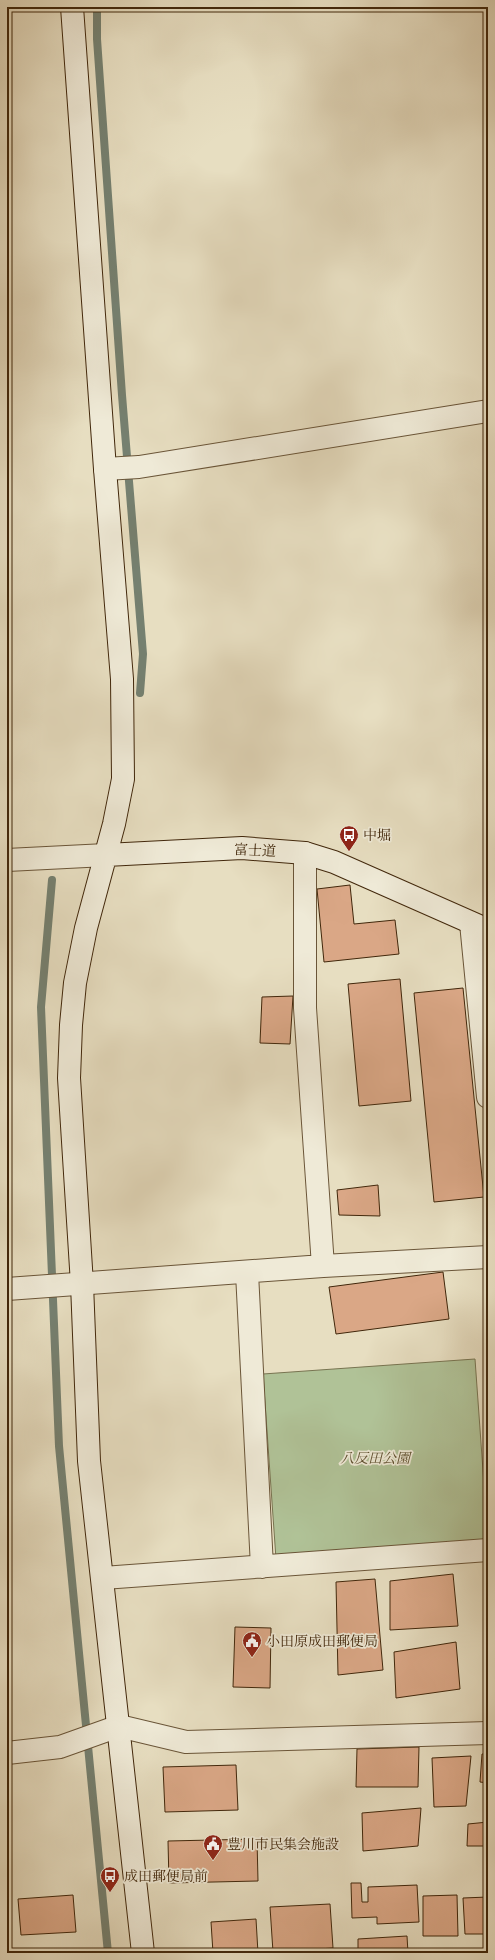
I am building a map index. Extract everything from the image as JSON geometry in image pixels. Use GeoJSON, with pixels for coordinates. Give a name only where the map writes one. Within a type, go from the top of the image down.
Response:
{"type":"FeatureCollection","features":[{"type":"Feature","properties":{"kind":"street"},"geometry":{"type":"LineString","coordinates":[[72,7],[121,468],[123,779],[106,855],[86,928],[75,983],[71,1025],[69,1078],[82,1284],[89,1461],[143,1953]]}},
{"type":"Feature","properties":{"kind":"street"},"geometry":{"type":"LineString","coordinates":[[121,468],[488,411]]}},
{"type":"Feature","properties":{"kind":"street","name":"富士道"},"geometry":{"type":"LineString","coordinates":[[7,860],[242,848],[305,853],[334,862],[479,927]]}},
{"type":"Feature","properties":{"kind":"street"},"geometry":{"type":"LineString","coordinates":[[305,853],[305,1008],[323,1266]]}},
{"type":"Feature","properties":{"kind":"street"},"geometry":{"type":"LineString","coordinates":[[479,927],[488,1096]]}},
{"type":"Feature","properties":{"kind":"street"},"geometry":{"type":"LineString","coordinates":[[7,1289],[246,1273],[323,1266],[488,1257]]}},
{"type":"Feature","properties":{"kind":"street"},"geometry":{"type":"LineString","coordinates":[[246,1273],[262,1566]]}},
{"type":"Feature","properties":{"kind":"street"},"geometry":{"type":"LineString","coordinates":[[103,1578],[488,1550]]}},
{"type":"Feature","properties":{"kind":"street"},"geometry":{"type":"LineString","coordinates":[[7,1753],[60,1747],[119,1726],[186,1742],[488,1733]]}},
{"type":"Feature","properties":{"kind":"green space","name":"八反田公園"},"geometry":{"type":"Polygon","coordinates":[[[475,1359],[488,1541],[276,1559],[263,1374],[475,1359]]]}},
{"type":"Feature","properties":{"kind":"building"},"geometry":{"type":"Polygon","coordinates":[[[350,885],[354,924],[395,920],[399,954],[324,962],[317,889],[350,885]]]}},
{"type":"Feature","properties":{"kind":"building"},"geometry":{"type":"Polygon","coordinates":[[[400,979],[411,1101],[359,1106],[348,984],[400,979]]]}},
{"type":"Feature","properties":{"kind":"building"},"geometry":{"type":"Polygon","coordinates":[[[463,988],[484,1197],[434,1202],[414,993],[463,988]]]}},
{"type":"Feature","properties":{"kind":"building"},"geometry":{"type":"Polygon","coordinates":[[[293,996],[290,1044],[260,1043],[262,997],[293,996]]]}},
{"type":"Feature","properties":{"kind":"building"},"geometry":{"type":"Polygon","coordinates":[[[378,1185],[380,1216],[339,1215],[337,1190],[378,1185]]]}},
{"type":"Feature","properties":{"kind":"building"},"geometry":{"type":"Polygon","coordinates":[[[443,1272],[449,1319],[336,1334],[329,1287],[443,1272]]]}},
{"type":"Feature","properties":{"kind":"building"},"geometry":{"type":"Polygon","coordinates":[[[453,1574],[458,1626],[390,1630],[390,1581],[453,1574]]]}},
{"type":"Feature","properties":{"kind":"building"},"geometry":{"type":"Polygon","coordinates":[[[375,1579],[383,1670],[338,1675],[336,1582],[375,1579]]]}},
{"type":"Feature","properties":{"kind":"building","name":"小田原成田郵便局"},"geometry":{"type":"Polygon","coordinates":[[[235,1627],[271,1628],[270,1688],[233,1687],[235,1627]]]}},
{"type":"Feature","properties":{"kind":"building"},"geometry":{"type":"Polygon","coordinates":[[[456,1642],[460,1689],[396,1698],[394,1652],[456,1642]]]}},
{"type":"Feature","properties":{"kind":"building"},"geometry":{"type":"Polygon","coordinates":[[[419,1747],[418,1787],[356,1787],[357,1749],[419,1747]]]}},
{"type":"Feature","properties":{"kind":"building"},"geometry":{"type":"Polygon","coordinates":[[[482,1754],[488,1754],[488,1783],[480,1782],[482,1754]]]}},
{"type":"Feature","properties":{"kind":"building"},"geometry":{"type":"Polygon","coordinates":[[[471,1756],[466,1806],[434,1807],[432,1758],[471,1756]]]}},
{"type":"Feature","properties":{"kind":"building","name":"豊川市民集会施設"},"geometry":{"type":"Polygon","coordinates":[[[236,1765],[238,1810],[165,1812],[163,1767],[236,1765]]]}},
{"type":"Feature","properties":{"kind":"building"},"geometry":{"type":"Polygon","coordinates":[[[421,1808],[418,1846],[363,1851],[362,1813],[421,1808]]]}},
{"type":"Feature","properties":{"kind":"building"},"geometry":{"type":"Polygon","coordinates":[[[488,1822],[488,1846],[467,1846],[468,1824],[488,1822]]]}},
{"type":"Feature","properties":{"kind":"building","name":"豊川市民集会施設"},"geometry":{"type":"Polygon","coordinates":[[[257,1839],[258,1881],[169,1883],[168,1841],[257,1839]]]}},
{"type":"Feature","properties":{"kind":"building"},"geometry":{"type":"Polygon","coordinates":[[[351,1883],[361,1883],[362,1902],[368,1902],[368,1887],[417,1885],[419,1922],[377,1924],[377,1917],[352,1918],[351,1883]]]}},
{"type":"Feature","properties":{"kind":"building"},"geometry":{"type":"Polygon","coordinates":[[[73,1895],[76,1932],[21,1935],[18,1899],[73,1895]]]}},
{"type":"Feature","properties":{"kind":"building"},"geometry":{"type":"Polygon","coordinates":[[[457,1895],[458,1936],[423,1936],[423,1896],[457,1895]]]}},
{"type":"Feature","properties":{"kind":"building"},"geometry":{"type":"Polygon","coordinates":[[[488,1897],[488,1934],[465,1934],[463,1898],[488,1897]]]}},
{"type":"Feature","properties":{"kind":"building"},"geometry":{"type":"Polygon","coordinates":[[[330,1904],[333,1948],[273,1952],[270,1907],[330,1904]]]}},
{"type":"Feature","properties":{"kind":"building"},"geometry":{"type":"Polygon","coordinates":[[[256,1919],[258,1953],[213,1953],[211,1922],[256,1919]]]}},
{"type":"Feature","properties":{"kind":"building"},"geometry":{"type":"Polygon","coordinates":[[[407,1936],[408,1953],[358,1953],[358,1939],[407,1936]]]}},
{"type":"Feature","properties":{"kind":"waterway"},"geometry":{"type":"LineString","coordinates":[[97,7],[97,39],[122,395],[143,654],[140,693]]}},
{"type":"Feature","properties":{"kind":"waterway"},"geometry":{"type":"LineString","coordinates":[[52,880],[41,1007],[59,1446],[108,1953]]}},
{"type":"Feature","properties":{"kind":"place","name":"中堀"},"geometry":{"type":"Point","coordinates":[349,852]}},
{"type":"Feature","properties":{"kind":"place","name":"小田原成田郵便局"},"geometry":{"type":"Point","coordinates":[252,1658]}},
{"type":"Feature","properties":{"kind":"place","name":"豊川市民集会施設"},"geometry":{"type":"Point","coordinates":[213,1861]}},
{"type":"Feature","properties":{"kind":"place","name":"成田郵便局前"},"geometry":{"type":"Point","coordinates":[110,1893]}}]}
